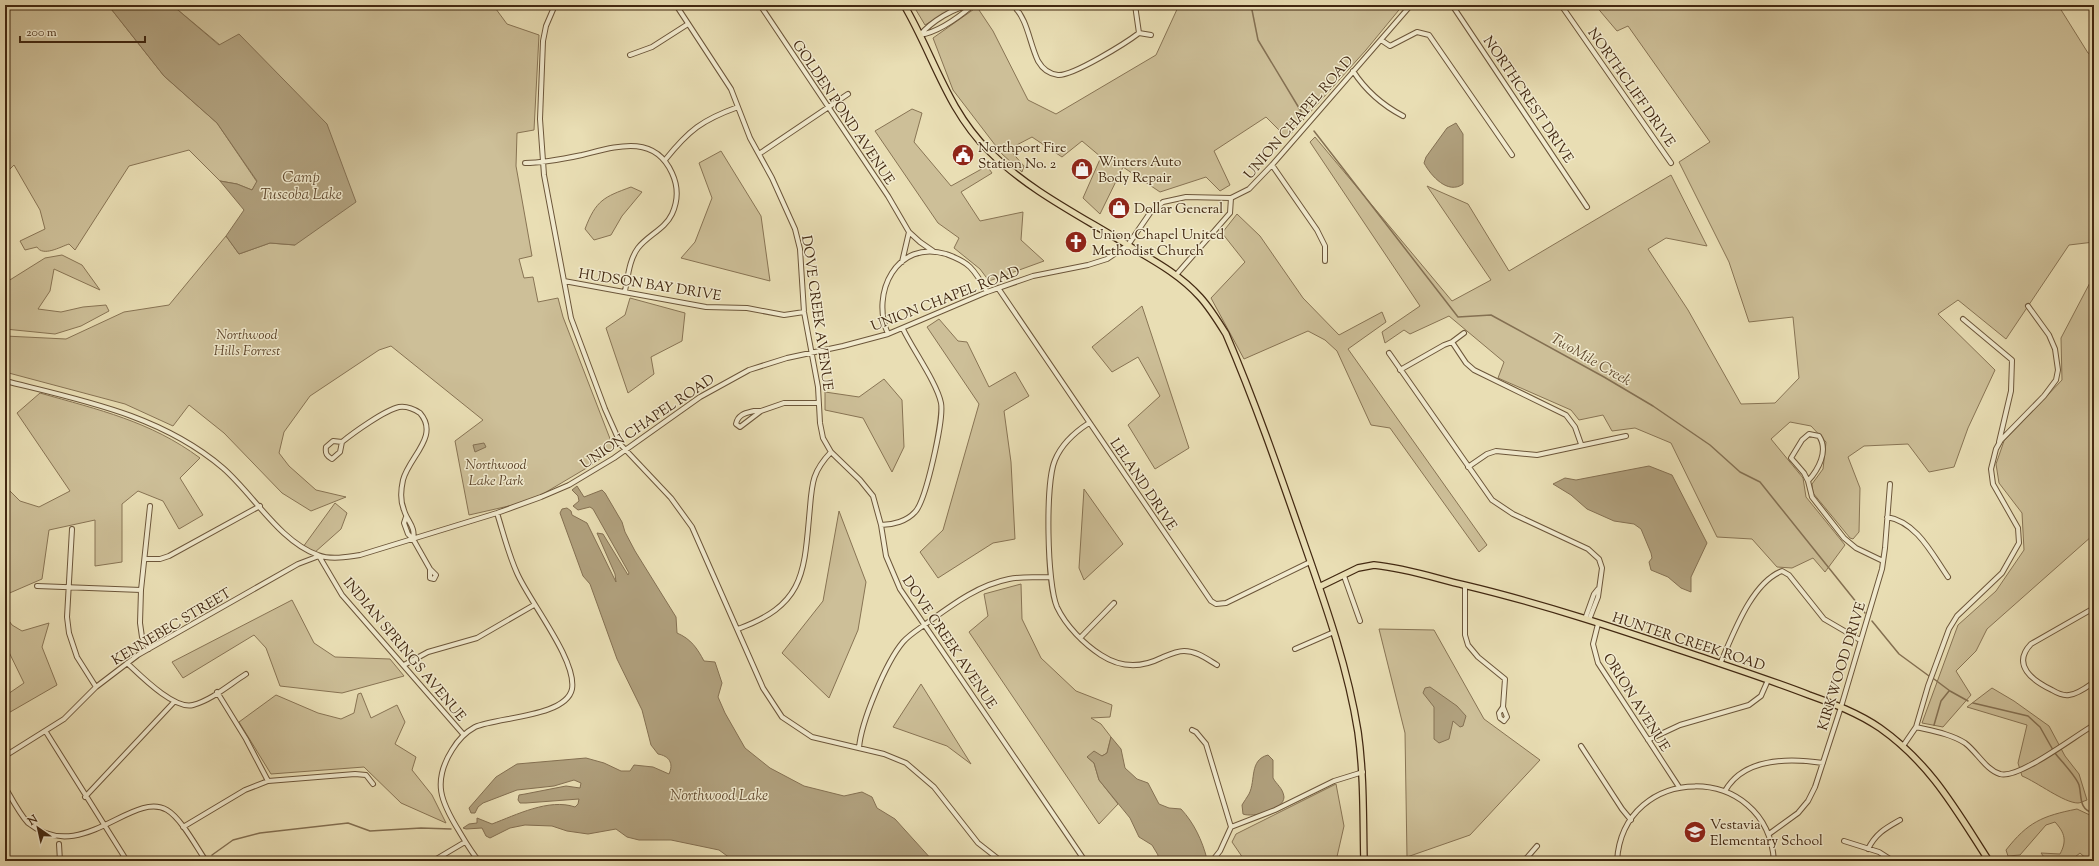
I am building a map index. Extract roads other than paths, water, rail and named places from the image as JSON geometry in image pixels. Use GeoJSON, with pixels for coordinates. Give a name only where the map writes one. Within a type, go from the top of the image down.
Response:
{"type":"FeatureCollection","features":[{"type":"Feature","properties":{"kind":"main road"},"geometry":{"type":"LineString","coordinates":[[904,5],[920,35],[954,108],[968,129],[989,151],[1008,168],[1041,192],[1176,275],[1200,297],[1216,317],[1226,334],[1269,445],[1334,632],[1352,702],[1363,772],[1364,861]]}},
{"type":"Feature","properties":{"kind":"main road","name":"HUNTER CREEK ROAD"},"geometry":{"type":"LineString","coordinates":[[1319,587],[1358,568],[1374,565],[1526,600],[1768,680],[1841,707],[1868,720],[1903,746],[1949,797],[1987,860]]}},
{"type":"Feature","properties":{"kind":"street"},"geometry":{"type":"LineString","coordinates":[[555,5],[546,26],[543,41],[540,119],[543,163],[568,308],[576,333],[611,423],[625,451],[684,514],[701,546],[765,692],[782,717],[790,724],[812,737],[898,759],[915,769],[934,787],[978,843],[1001,861]]}},
{"type":"Feature","properties":{"kind":"street","name":"DOVE CREEK AVENUE"},"geometry":{"type":"LineString","coordinates":[[676,5],[731,89],[758,154],[795,228],[801,264],[804,312],[818,387],[818,403],[823,438],[831,452],[870,492],[881,525],[886,556],[891,571],[900,589],[1085,861]]}},
{"type":"Feature","properties":{"kind":"street","name":"GOLDEN POND AVENUE"},"geometry":{"type":"LineString","coordinates":[[760,5],[888,196],[909,232],[933,251]]}},
{"type":"Feature","properties":{"kind":"street"},"geometry":{"type":"LineString","coordinates":[[920,35],[927,27],[963,6],[973,5]]}},
{"type":"Feature","properties":{"kind":"street"},"geometry":{"type":"LineString","coordinates":[[1013,5],[1018,10],[1024,22],[1041,64],[1048,72],[1058,75],[1078,70],[1139,33],[1151,35]]}},
{"type":"Feature","properties":{"kind":"street"},"geometry":{"type":"LineString","coordinates":[[1018,10],[1023,5]]}},
{"type":"Feature","properties":{"kind":"street"},"geometry":{"type":"LineString","coordinates":[[1135,5],[1139,33]]}},
{"type":"Feature","properties":{"kind":"street","name":"UNION CHAPEL ROAD"},"geometry":{"type":"LineString","coordinates":[[5,381],[101,405],[163,429],[193,446],[215,462],[260,506],[282,531],[298,544],[319,556],[345,557],[360,555],[541,497],[569,485],[625,451],[700,397],[731,379],[768,363],[888,334],[904,329],[987,292],[1033,276],[1088,265],[1107,259],[1128,245],[1150,213],[1163,202],[1186,197],[1231,198],[1249,189],[1272,165],[1411,5]]}},
{"type":"Feature","properties":{"kind":"street","name":"NORTHCREST DRIVE"},"geometry":{"type":"LineString","coordinates":[[1452,5],[1587,207]]}},
{"type":"Feature","properties":{"kind":"street","name":"NORTHCLIFF DRIVE"},"geometry":{"type":"LineString","coordinates":[[1561,5],[1671,163]]}},
{"type":"Feature","properties":{"kind":"street"},"geometry":{"type":"LineString","coordinates":[[630,55],[652,48],[688,24]]}},
{"type":"Feature","properties":{"kind":"street"},"geometry":{"type":"LineString","coordinates":[[1380,40],[1390,46],[1417,32],[1429,35],[1512,155]]}},
{"type":"Feature","properties":{"kind":"street"},"geometry":{"type":"LineString","coordinates":[[1353,71],[1370,93],[1382,103],[1403,116]]}},
{"type":"Feature","properties":{"kind":"street"},"geometry":{"type":"LineString","coordinates":[[758,154],[848,94]]}},
{"type":"Feature","properties":{"kind":"street"},"geometry":{"type":"LineString","coordinates":[[665,160],[680,141],[700,124],[718,114],[738,107]]}},
{"type":"Feature","properties":{"kind":"street"},"geometry":{"type":"LineString","coordinates":[[525,163],[543,163],[622,145],[643,147],[653,151],[665,160],[674,178],[677,198],[675,208],[665,225],[642,244],[635,253],[624,291]]}},
{"type":"Feature","properties":{"kind":"street"},"geometry":{"type":"LineString","coordinates":[[1272,165],[1317,230],[1325,246],[1326,261]]}},
{"type":"Feature","properties":{"kind":"street"},"geometry":{"type":"LineString","coordinates":[[1176,275],[1230,212],[1231,198]]}},
{"type":"Feature","properties":{"kind":"street"},"geometry":{"type":"LineString","coordinates":[[902,262],[909,232]]}},
{"type":"Feature","properties":{"kind":"street"},"geometry":{"type":"LineString","coordinates":[[888,334],[882,314],[882,294],[891,274],[902,262],[915,255],[933,251],[953,256],[967,264],[977,275],[987,292]]}},
{"type":"Feature","properties":{"kind":"street","name":"HUDSON BAY DRIVE"},"geometry":{"type":"LineString","coordinates":[[564,281],[706,307],[748,308],[784,315],[804,312]]}},
{"type":"Feature","properties":{"kind":"street","name":"LELAND DRIVE"},"geometry":{"type":"LineString","coordinates":[[998,288],[1205,593],[1216,604],[1221,605],[1231,601],[1310,562]]}},
{"type":"Feature","properties":{"kind":"street"},"geometry":{"type":"LineString","coordinates":[[1998,444],[2044,396],[2058,375],[2056,354],[2049,335],[2028,306]]}},
{"type":"Feature","properties":{"kind":"street"},"geometry":{"type":"LineString","coordinates":[[1903,746],[1916,727],[1930,679],[1949,629],[1957,616],[2002,573],[2019,543],[2019,533],[2014,519],[1991,479],[1991,469],[2011,391],[2012,360],[1963,319]]}},
{"type":"Feature","properties":{"kind":"street"},"geometry":{"type":"LineString","coordinates":[[881,525],[906,519],[918,509],[940,425],[941,404],[936,389],[915,354],[904,329]]}},
{"type":"Feature","properties":{"kind":"street"},"geometry":{"type":"LineString","coordinates":[[1400,370],[1452,342],[1464,333]]}},
{"type":"Feature","properties":{"kind":"street"},"geometry":{"type":"LineString","coordinates":[[1452,342],[1466,363],[1474,370],[1566,415],[1575,427],[1581,444]]}},
{"type":"Feature","properties":{"kind":"street"},"geometry":{"type":"LineString","coordinates":[[1389,353],[1485,492],[1500,506],[1588,548],[1596,554],[1602,568],[1598,589],[1594,594],[1587,619]]}},
{"type":"Feature","properties":{"kind":"street"},"geometry":{"type":"LineString","coordinates":[[761,411],[745,425],[740,427],[736,424],[737,418],[740,416],[784,403],[818,403]]}},
{"type":"Feature","properties":{"kind":"street"},"geometry":{"type":"LineString","coordinates":[[342,442],[340,452],[337,457],[332,459],[328,457],[325,452],[329,443],[333,441],[342,442],[364,426],[396,409],[406,407],[420,413],[426,421],[428,431],[422,445],[411,461],[403,481],[401,496],[406,517],[404,522],[408,534],[413,539],[430,569]]}},
{"type":"Feature","properties":{"kind":"street"},"geometry":{"type":"LineString","coordinates":[[1090,423],[1066,441],[1055,459],[1051,474],[1049,510],[1052,577],[1057,607],[1070,628],[1102,656],[1126,665],[1146,665],[1169,654],[1184,651],[1199,654],[1217,665]]}},
{"type":"Feature","properties":{"kind":"street"},"geometry":{"type":"LineString","coordinates":[[1808,481],[1817,470],[1822,450],[1822,440],[1814,434],[1805,436],[1791,458],[1804,473],[1808,481],[1812,497],[1844,538],[1856,548],[1883,561]]}},
{"type":"Feature","properties":{"kind":"street"},"geometry":{"type":"LineString","coordinates":[[1468,467],[1487,454],[1496,451],[1506,450],[1531,455],[1626,436]]}},
{"type":"Feature","properties":{"kind":"street"},"geometry":{"type":"LineString","coordinates":[[738,629],[756,622],[778,610],[797,585],[804,566],[813,478],[819,464],[831,452]]}},
{"type":"Feature","properties":{"kind":"street","name":"KIRKWOOD DRIVE"},"geometry":{"type":"LineString","coordinates":[[1769,834],[1791,820],[1805,805],[1815,787],[1841,707],[1883,561],[1890,484]]}},
{"type":"Feature","properties":{"kind":"street"},"geometry":{"type":"LineString","coordinates":[[149,649],[141,632],[141,590],[150,506]]}},
{"type":"Feature","properties":{"kind":"street"},"geometry":{"type":"LineString","coordinates":[[145,559],[160,559],[169,556],[260,506]]}},
{"type":"Feature","properties":{"kind":"street"},"geometry":{"type":"LineString","coordinates":[[479,861],[465,842],[443,805],[440,790],[444,765],[463,734],[489,722],[553,708],[569,697],[572,682],[568,667],[550,630],[534,605],[511,559],[496,512]]}},
{"type":"Feature","properties":{"kind":"street"},"geometry":{"type":"LineString","coordinates":[[1887,517],[1898,519],[1911,527],[1948,577]]}},
{"type":"Feature","properties":{"kind":"street"},"geometry":{"type":"LineString","coordinates":[[72,529],[67,623],[71,643],[96,687]]}},
{"type":"Feature","properties":{"kind":"street","name":"KENNEBEC STREET"},"geometry":{"type":"LineString","coordinates":[[5,756],[46,732],[72,712],[96,687],[127,663],[292,567],[309,558],[319,556]]}},
{"type":"Feature","properties":{"kind":"street","name":"INDIAN SPRINGS AVENUE"},"geometry":{"type":"LineString","coordinates":[[319,556],[342,596],[463,734]]}},
{"type":"Feature","properties":{"kind":"street"},"geometry":{"type":"LineString","coordinates":[[1720,664],[1749,604],[1772,577],[1782,571],[1789,575],[1828,622],[1860,640]]}},
{"type":"Feature","properties":{"kind":"street"},"geometry":{"type":"LineString","coordinates":[[1344,576],[1360,621]]}},
{"type":"Feature","properties":{"kind":"street"},"geometry":{"type":"LineString","coordinates":[[859,748],[864,725],[877,691],[898,650],[907,638],[964,598],[986,586],[1009,578],[1052,577]]}},
{"type":"Feature","properties":{"kind":"street"},"geometry":{"type":"LineString","coordinates":[[38,586],[141,590]]}},
{"type":"Feature","properties":{"kind":"street"},"geometry":{"type":"LineString","coordinates":[[1465,586],[1466,640],[1478,657],[1505,679],[1503,707]]}},
{"type":"Feature","properties":{"kind":"street"},"geometry":{"type":"LineString","coordinates":[[1080,637],[1114,603]]}},
{"type":"Feature","properties":{"kind":"street"},"geometry":{"type":"LineString","coordinates":[[404,665],[428,652],[477,638],[534,605]]}},
{"type":"Feature","properties":{"kind":"street"},"geometry":{"type":"LineString","coordinates":[[2094,608],[2031,644],[2026,650],[2023,661],[2024,668],[2033,680],[2061,694],[2073,694],[2094,682]]}},
{"type":"Feature","properties":{"kind":"street","name":"ORION AVENUE"},"geometry":{"type":"LineString","coordinates":[[1598,624],[1593,644],[1598,663],[1679,787]]}},
{"type":"Feature","properties":{"kind":"street"},"geometry":{"type":"LineString","coordinates":[[1295,649],[1334,632]]}},
{"type":"Feature","properties":{"kind":"street"},"geometry":{"type":"LineString","coordinates":[[127,663],[174,702],[191,706],[200,703],[246,674]]}},
{"type":"Feature","properties":{"kind":"street"},"geometry":{"type":"LineString","coordinates":[[1648,740],[1680,725],[1749,705],[1761,696],[1768,680]]}},
{"type":"Feature","properties":{"kind":"street"},"geometry":{"type":"LineString","coordinates":[[217,692],[250,746],[268,781]]}},
{"type":"Feature","properties":{"kind":"street"},"geometry":{"type":"LineString","coordinates":[[85,797],[174,702]]}},
{"type":"Feature","properties":{"kind":"street"},"geometry":{"type":"LineString","coordinates":[[1916,727],[1951,736],[1965,743],[1995,771],[2004,775],[2024,769],[2094,725]]}},
{"type":"Feature","properties":{"kind":"street"},"geometry":{"type":"LineString","coordinates":[[1192,730],[1196,732],[1206,744],[1230,827],[1220,851],[1212,861]]}},
{"type":"Feature","properties":{"kind":"street"},"geometry":{"type":"LineString","coordinates":[[46,732],[106,833],[127,861]]}},
{"type":"Feature","properties":{"kind":"street"},"geometry":{"type":"LineString","coordinates":[[1581,746],[1622,809],[1631,820]]}},
{"type":"Feature","properties":{"kind":"street"},"geometry":{"type":"LineString","coordinates":[[1725,791],[1737,776],[1755,766],[1790,760],[1823,763]]}},
{"type":"Feature","properties":{"kind":"street"},"geometry":{"type":"LineString","coordinates":[[1230,827],[1275,810],[1334,781],[1363,772]]}},
{"type":"Feature","properties":{"kind":"street"},"geometry":{"type":"LineString","coordinates":[[183,828],[245,790],[268,781],[355,774],[366,775],[373,784]]}},
{"type":"Feature","properties":{"kind":"street"},"geometry":{"type":"LineString","coordinates":[[1617,861],[1622,837],[1631,820],[1648,801],[1679,787],[1698,785],[1725,791],[1737,797],[1756,813],[1769,834],[1774,861]]}},
{"type":"Feature","properties":{"kind":"street"},"geometry":{"type":"LineString","coordinates":[[5,787],[28,823],[39,834],[59,844],[67,844]]}},
{"type":"Feature","properties":{"kind":"street"},"geometry":{"type":"LineString","coordinates":[[124,822],[144,810],[159,807],[172,814],[206,861]]}},
{"type":"Feature","properties":{"kind":"street"},"geometry":{"type":"LineString","coordinates":[[1868,849],[1873,839],[1880,831],[1900,820]]}},
{"type":"Feature","properties":{"kind":"street"},"geometry":{"type":"LineString","coordinates":[[106,833],[113,829]]}},
{"type":"Feature","properties":{"kind":"street"},"geometry":{"type":"LineString","coordinates":[[1844,841],[1884,854],[1893,861]]}},
{"type":"Feature","properties":{"kind":"street"},"geometry":{"type":"LineString","coordinates":[[433,861],[465,842]]}},
{"type":"Feature","properties":{"kind":"street"},"geometry":{"type":"LineString","coordinates":[[59,844],[60,861]]}},
{"type":"Feature","properties":{"kind":"street"},"geometry":{"type":"LineString","coordinates":[[1524,861],[1537,846]]}},
{"type":"Feature","properties":{"kind":"water","name":"Camp Tuscoba Lake"},"geometry":{"type":"Polygon","coordinates":[[[108,5],[172,5],[219,45],[239,34],[327,124],[356,202],[295,245],[270,243],[239,254],[226,236],[244,210],[220,181],[237,184],[252,190],[257,181],[217,123],[164,76],[108,5]]]}},
{"type":"Feature","properties":{"kind":"water"},"geometry":{"type":"Polygon","coordinates":[[[1456,123],[1463,134],[1463,184],[1457,187],[1452,187],[1446,186],[1435,178],[1424,163],[1426,157],[1447,128],[1456,123]]]}},
{"type":"Feature","properties":{"kind":"water"},"geometry":{"type":"Polygon","coordinates":[[[484,443],[486,447],[475,452],[473,445],[484,443]]]}},
{"type":"Feature","properties":{"kind":"water"},"geometry":{"type":"Polygon","coordinates":[[[1649,466],[1672,475],[1707,543],[1691,577],[1691,592],[1681,588],[1668,577],[1651,570],[1649,562],[1652,558],[1651,553],[1641,529],[1634,524],[1614,521],[1587,509],[1571,495],[1553,484],[1565,478],[1576,480],[1649,466]]]}},
{"type":"Feature","properties":{"kind":"water","name":"Northwood Lake"},"geometry":{"type":"Polygon","coordinates":[[[577,486],[584,497],[602,490],[605,493],[622,522],[625,532],[635,551],[676,617],[677,633],[693,644],[704,661],[715,662],[722,683],[718,697],[725,713],[745,748],[770,768],[804,786],[844,796],[862,792],[872,797],[877,808],[895,819],[933,861],[734,861],[719,850],[671,840],[639,840],[627,837],[616,829],[588,834],[567,831],[552,826],[525,825],[510,828],[490,838],[486,836],[482,828],[463,828],[469,824],[477,823],[477,818],[492,824],[522,812],[544,806],[565,805],[575,807],[578,804],[579,799],[526,803],[520,803],[518,800],[519,795],[566,786],[580,788],[581,783],[574,780],[554,786],[517,790],[483,803],[478,807],[475,813],[471,813],[469,808],[496,777],[517,764],[586,758],[604,763],[621,771],[630,771],[634,765],[653,767],[669,774],[671,763],[668,758],[658,754],[651,745],[642,710],[617,659],[590,584],[583,576],[560,513],[562,509],[567,508],[571,511],[572,515],[587,523],[616,582],[615,574],[597,533],[603,534],[628,575],[629,573],[593,509],[590,507],[578,510],[573,506],[579,501],[578,496],[572,490],[577,486]]]}},
{"type":"Feature","properties":{"kind":"water"},"geometry":{"type":"Polygon","coordinates":[[[1430,687],[1457,706],[1466,716],[1463,726],[1460,727],[1453,721],[1449,739],[1439,743],[1434,739],[1434,707],[1423,693],[1425,688],[1430,687]]]}},
{"type":"Feature","properties":{"kind":"water"},"geometry":{"type":"Polygon","coordinates":[[[1111,737],[1121,749],[1125,768],[1137,779],[1148,783],[1159,804],[1169,808],[1181,809],[1186,814],[1197,832],[1207,859],[1204,861],[1157,861],[1158,855],[1152,845],[1139,837],[1130,818],[1099,780],[1094,763],[1087,757],[1094,751],[1102,756],[1107,753],[1111,737]]]}},
{"type":"Feature","properties":{"kind":"water"},"geometry":{"type":"Polygon","coordinates":[[[1268,755],[1273,760],[1273,778],[1282,791],[1284,797],[1283,802],[1279,806],[1267,812],[1254,815],[1243,814],[1242,805],[1251,789],[1255,766],[1258,761],[1268,755]]]}},
{"type":"Feature","properties":{"kind":"waterway"},"geometry":{"type":"LineString","coordinates":[[1251,5],[1258,40],[1302,113]]}},
{"type":"Feature","properties":{"kind":"waterway","name":"TwoMile Creek"},"geometry":{"type":"LineString","coordinates":[[1314,131],[1458,317],[1491,315],[1604,377],[1653,406],[1710,445],[1740,472],[1760,482],[1865,613]]}},
{"type":"Feature","properties":{"kind":"waterway","name":"TwoMile Creek"},"geometry":{"type":"LineString","coordinates":[[1872,621],[1899,654],[1929,676]]}},
{"type":"Feature","properties":{"kind":"waterway","name":"TwoMile Creek"},"geometry":{"type":"LineString","coordinates":[[1934,679],[1950,691],[1968,701]]}},
{"type":"Feature","properties":{"kind":"waterway"},"geometry":{"type":"LineString","coordinates":[[1934,725],[1941,701],[1949,691]]}},
{"type":"Feature","properties":{"kind":"waterway","name":"TwoMile Creek"},"geometry":{"type":"LineString","coordinates":[[1973,703],[2028,716],[2040,727],[2053,750]]}},
{"type":"Feature","properties":{"kind":"waterway"},"geometry":{"type":"LineString","coordinates":[[2055,753],[2077,781],[2085,809],[2094,813]]}},
{"type":"Feature","properties":{"kind":"waterway"},"geometry":{"type":"LineString","coordinates":[[212,855],[233,840],[260,833],[348,823],[370,831],[421,828],[451,829]]}},
{"type":"Feature","properties":{"kind":"place","name":"Northport Fire Station No. 2"},"geometry":{"type":"Point","coordinates":[963,155]}},
{"type":"Feature","properties":{"kind":"place","name":"Winters Auto Body Repair"},"geometry":{"type":"Point","coordinates":[1082,169]}},
{"type":"Feature","properties":{"kind":"place","name":"Dollar General"},"geometry":{"type":"Point","coordinates":[1119,208]}},
{"type":"Feature","properties":{"kind":"place","name":"Union Chapel United Methodist Church"},"geometry":{"type":"Point","coordinates":[1076,242]}},
{"type":"Feature","properties":{"kind":"place","name":"Vestavia Elementary School"},"geometry":{"type":"Point","coordinates":[1695,832]}},
{"type":"Feature","properties":{"kind":"park label","name":"Northwood Hills Forrest"},"geometry":{"type":"Point","coordinates":[247,342]}},
{"type":"Feature","properties":{"kind":"park label","name":"Northwood Lake Park"},"geometry":{"type":"Point","coordinates":[496,472]}}]}
